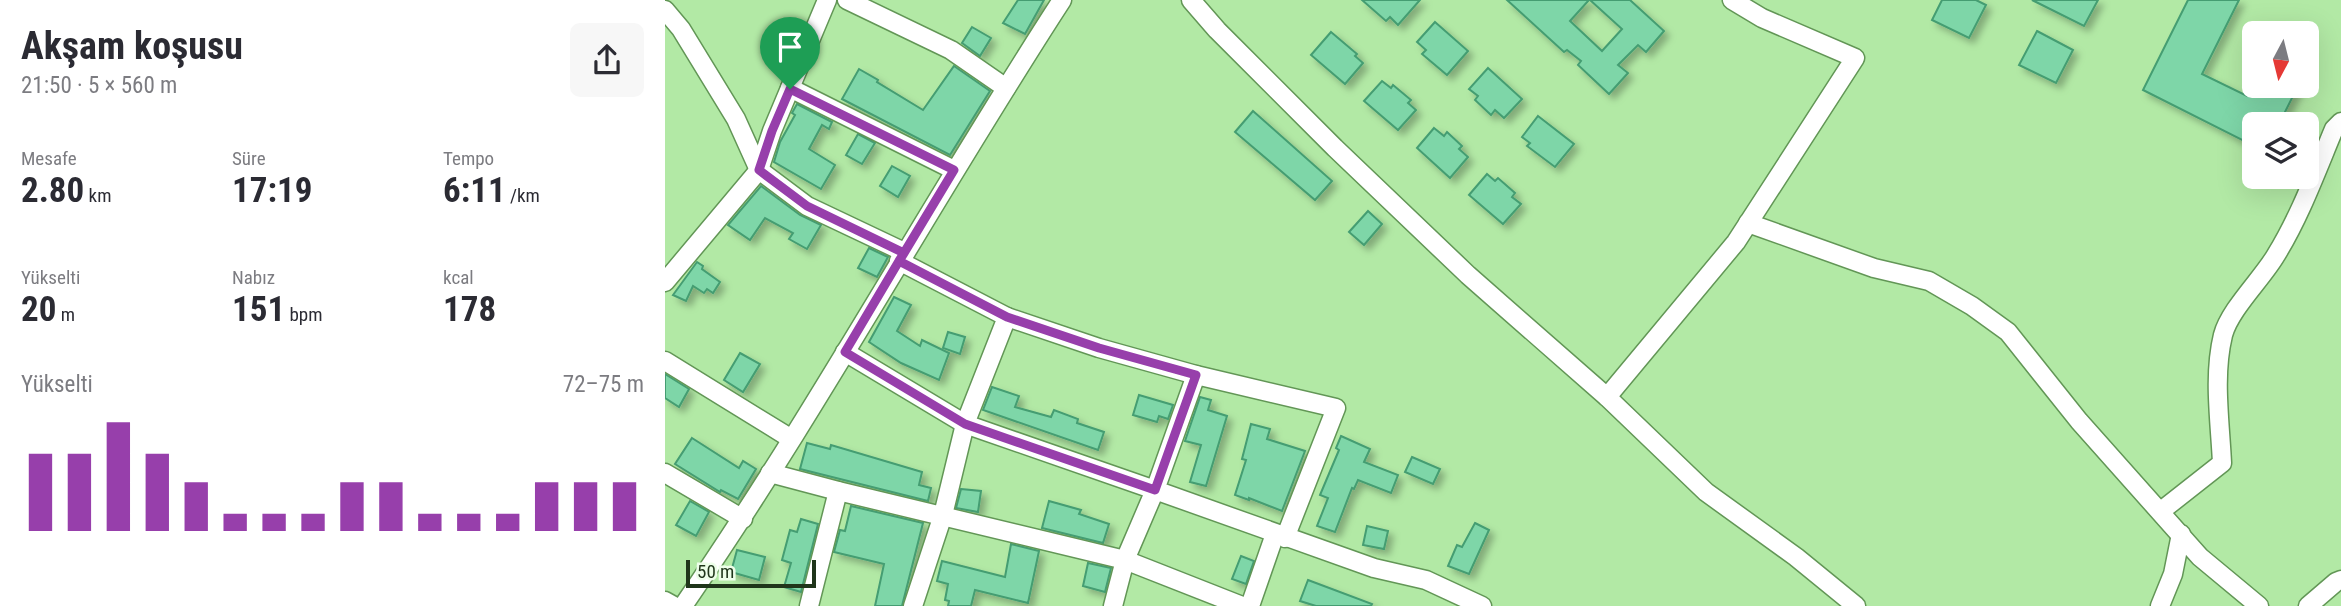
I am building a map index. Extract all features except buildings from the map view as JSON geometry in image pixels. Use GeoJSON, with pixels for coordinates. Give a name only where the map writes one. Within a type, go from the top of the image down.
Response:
{"type":"FeatureCollection","features":[{"type":"Feature","properties":{"kind":"street"},"geometry":{"type":"LineString","coordinates":[[665,282],[759,170],[772,131],[827,0]]}},
{"type":"Feature","properties":{"kind":"street"},"geometry":{"type":"LineString","coordinates":[[847,0],[951,50],[1006,88]]}},
{"type":"Feature","properties":{"kind":"street"},"geometry":{"type":"LineString","coordinates":[[683,606],[743,519],[954,170],[1062,0]]}},
{"type":"Feature","properties":{"kind":"street"},"geometry":{"type":"LineString","coordinates":[[1191,0],[1217,30],[1364,176],[1468,275],[1607,397],[1706,492],[1796,557],[1856,606]]}},
{"type":"Feature","properties":{"kind":"street"},"geometry":{"type":"LineString","coordinates":[[1607,397],[1735,242],[1855,58],[1762,18],[1732,0]]}},
{"type":"Feature","properties":{"kind":"street"},"geometry":{"type":"LineString","coordinates":[[665,10],[681,29],[736,119],[759,170],[807,206],[1007,317],[1099,348],[1196,375],[1336,408],[1250,606]]}},
{"type":"Feature","properties":{"kind":"street"},"geometry":{"type":"LineString","coordinates":[[790,89],[954,170]]}},
{"type":"Feature","properties":{"kind":"street"},"geometry":{"type":"LineString","coordinates":[[2161,511],[2222,463],[2218,365],[2224,332],[2275,256],[2299,211],[2334,129],[2341,122]]}},
{"type":"Feature","properties":{"kind":"street"},"geometry":{"type":"LineString","coordinates":[[1748,223],[1874,268],[1929,281],[1972,306],[2008,332],[2078,421],[2200,557],[2259,606]]}},
{"type":"Feature","properties":{"kind":"street"},"geometry":{"type":"LineString","coordinates":[[913,606],[943,515],[965,424],[1007,317]]}},
{"type":"Feature","properties":{"kind":"street"},"geometry":{"type":"LineString","coordinates":[[845,352],[965,424],[1374,568],[1426,580],[1475,605]]}},
{"type":"Feature","properties":{"kind":"street"},"geometry":{"type":"LineString","coordinates":[[665,361],[790,438]]}},
{"type":"Feature","properties":{"kind":"street"},"geometry":{"type":"LineString","coordinates":[[1113,606],[1125,560],[1155,490],[1196,375]]}},
{"type":"Feature","properties":{"kind":"street"},"geometry":{"type":"LineString","coordinates":[[770,473],[1125,560],[1242,606]]}},
{"type":"Feature","properties":{"kind":"street"},"geometry":{"type":"LineString","coordinates":[[665,474],[743,519]]}},
{"type":"Feature","properties":{"kind":"street"},"geometry":{"type":"LineString","coordinates":[[809,606],[838,491]]}},
{"type":"Feature","properties":{"kind":"street"},"geometry":{"type":"LineString","coordinates":[[2160,606],[2173,574],[2181,534]]}},
{"type":"Feature","properties":{"kind":"street"},"geometry":{"type":"LineString","coordinates":[[2308,606],[2341,580]]}},
{"type":"Feature","properties":{"kind":"street"},"geometry":{"type":"LineString","coordinates":[[665,601],[674,606]]}},
{"type":"Feature","properties":{"kind":"route"},"geometry":{"type":"LineString","coordinates":[[790,89],[759,170],[807,206],[904,253],[899,261],[845,352],[965,424],[1155,490],[1196,375],[1099,348],[1007,317],[899,261],[904,253],[954,170],[790,89]]}}]}
